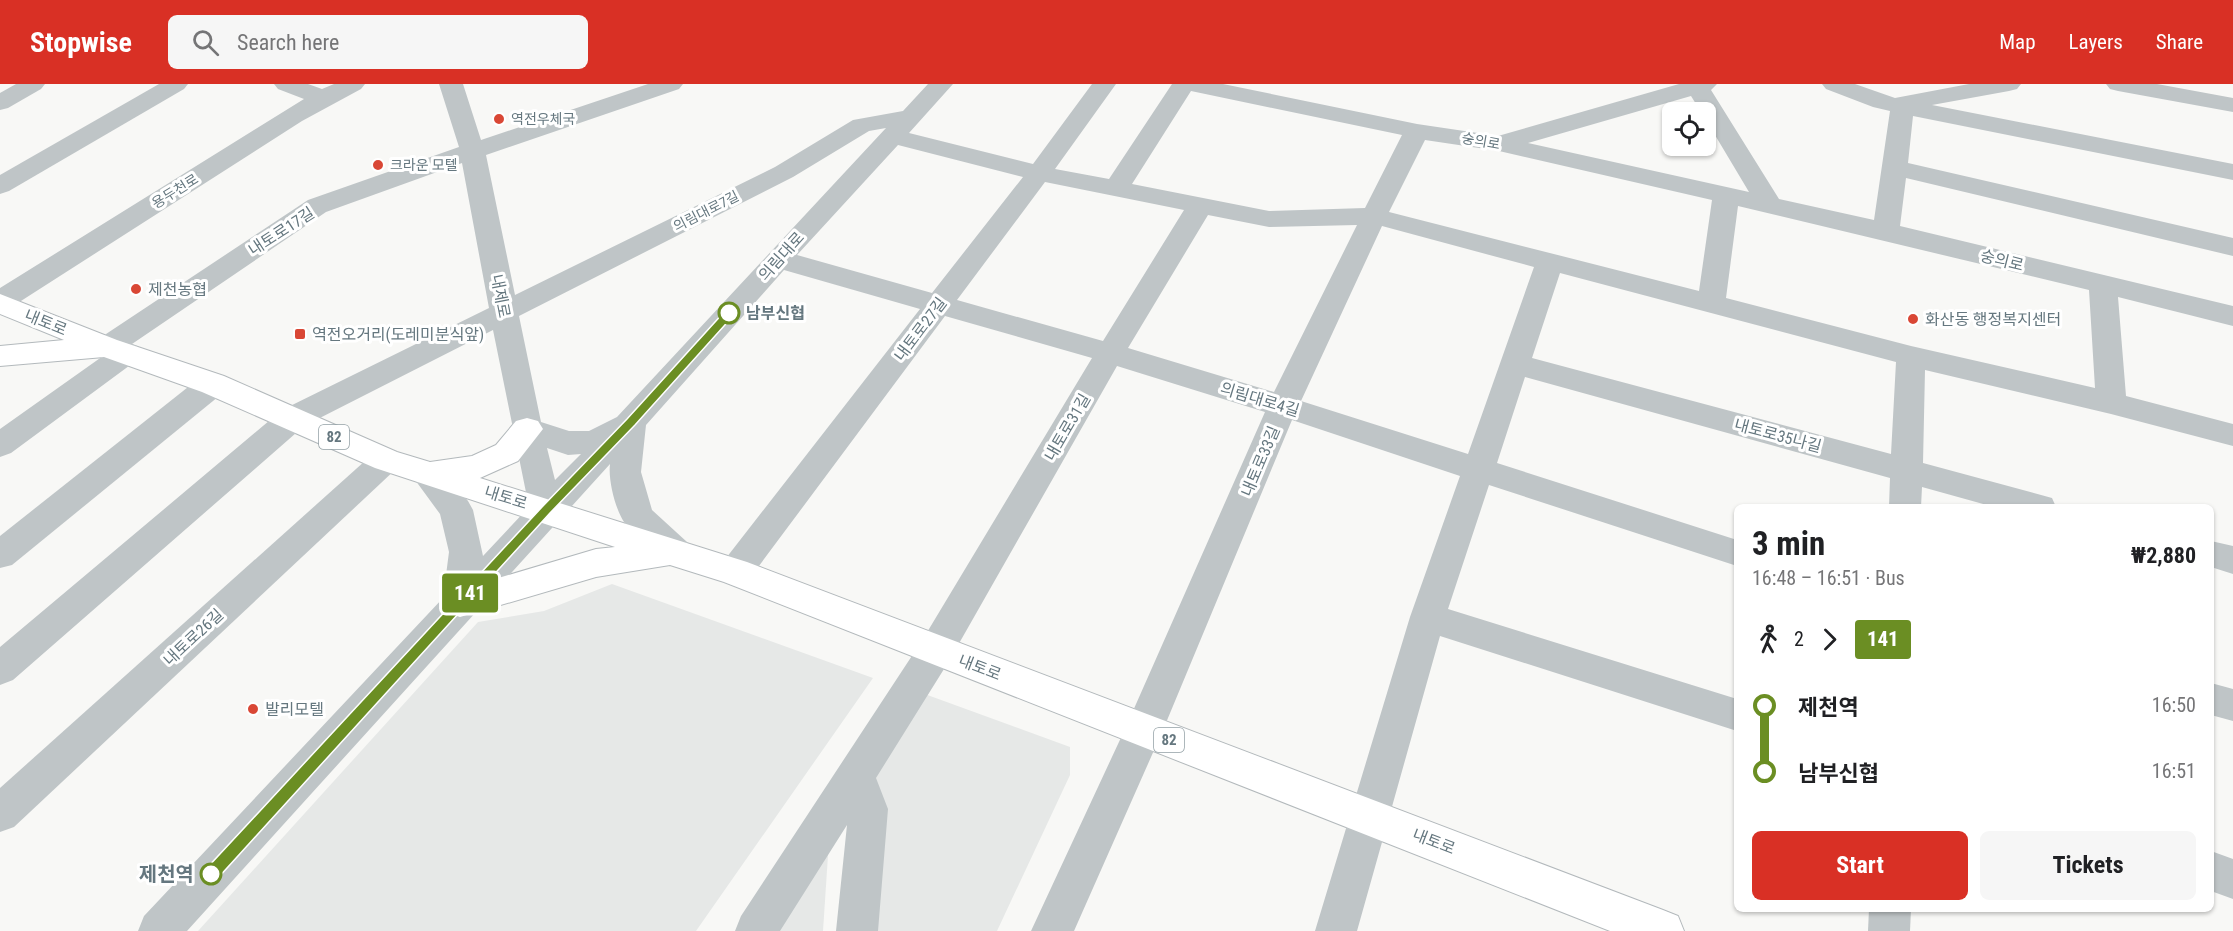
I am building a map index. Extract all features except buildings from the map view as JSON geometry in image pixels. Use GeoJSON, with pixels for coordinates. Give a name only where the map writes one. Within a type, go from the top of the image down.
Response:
{"type":"FeatureCollection","features":[{"type":"Feature","properties":{"kind":"main road","name":"내토로"},"geometry":{"type":"LineString","coordinates":[[0,302],[117,350],[213,384],[386,460],[735,572],[1371,816],[1663,931]]}},
{"type":"Feature","properties":{"kind":"main road"},"geometry":{"type":"LineString","coordinates":[[0,356],[117,350]]}},
{"type":"Feature","properties":{"kind":"main road"},"geometry":{"type":"LineString","coordinates":[[426,473],[477,467],[507,453],[527,429]]}},
{"type":"Feature","properties":{"kind":"main road"},"geometry":{"type":"LineString","coordinates":[[460,603],[596,563],[675,551]]}},
{"type":"Feature","properties":{"kind":"street"},"geometry":{"type":"LineString","coordinates":[[0,103],[33,84]]}},
{"type":"Feature","properties":{"kind":"street"},"geometry":{"type":"LineString","coordinates":[[0,186],[176,84]]}},
{"type":"Feature","properties":{"kind":"street"},"geometry":{"type":"LineString","coordinates":[[286,84],[323,98]]}},
{"type":"Feature","properties":{"kind":"street","name":"용두천로"},"geometry":{"type":"LineString","coordinates":[[0,302],[323,98],[352,84]]}},
{"type":"Feature","properties":{"kind":"street","name":"내제로"},"geometry":{"type":"LineString","coordinates":[[451,84],[473,152],[527,429],[546,510]]}},
{"type":"Feature","properties":{"kind":"street","name":"내토로17길"},"geometry":{"type":"LineString","coordinates":[[0,445],[117,350],[316,206],[671,84]]}},
{"type":"Feature","properties":{"kind":"street","name":"의림대로"},"geometry":{"type":"LineString","coordinates":[[159,931],[941,84]]}},
{"type":"Feature","properties":{"kind":"street","name":"내토로27길"},"geometry":{"type":"LineString","coordinates":[[735,572],[1039,173],[1104,84]]}},
{"type":"Feature","properties":{"kind":"street"},"geometry":{"type":"LineString","coordinates":[[1116,188],[1184,84]]}},
{"type":"Feature","properties":{"kind":"street","name":"숭의로"},"geometry":{"type":"LineString","coordinates":[[1189,84],[1417,131],[1498,144],[1886,231],[2233,316]]}},
{"type":"Feature","properties":{"kind":"street"},"geometry":{"type":"LineString","coordinates":[[1834,84],[1881,102],[2233,172]]}},
{"type":"Feature","properties":{"kind":"street"},"geometry":{"type":"LineString","coordinates":[[1886,231],[1903,103],[2009,84]]}},
{"type":"Feature","properties":{"kind":"street"},"geometry":{"type":"LineString","coordinates":[[2118,84],[2233,105]]}},
{"type":"Feature","properties":{"kind":"street"},"geometry":{"type":"LineString","coordinates":[[1498,144],[1698,85],[1770,206]]}},
{"type":"Feature","properties":{"kind":"street","name":"의림대로7길"},"geometry":{"type":"LineString","coordinates":[[505,313],[784,172],[862,125],[900,127]]}},
{"type":"Feature","properties":{"kind":"street"},"geometry":{"type":"LineString","coordinates":[[900,127],[1039,173],[1269,219],[1374,216],[1911,356],[2111,403],[2233,435]]}},
{"type":"Feature","properties":{"kind":"street","name":"내토로33길"},"geometry":{"type":"LineString","coordinates":[[1052,931],[1144,730],[1283,406],[1417,131]]}},
{"type":"Feature","properties":{"kind":"street"},"geometry":{"type":"LineString","coordinates":[[1893,167],[2233,247]]}},
{"type":"Feature","properties":{"kind":"street"},"geometry":{"type":"LineString","coordinates":[[1711,304],[1726,196]]}},
{"type":"Feature","properties":{"kind":"street","name":"내토로31길"},"geometry":{"type":"LineString","coordinates":[[756,931],[936,650],[1110,353],[1200,206]]}},
{"type":"Feature","properties":{"kind":"street","name":"의림대로4길"},"geometry":{"type":"LineString","coordinates":[[778,259],[1110,353],[1283,406],[1734,552]]}},
{"type":"Feature","properties":{"kind":"street"},"geometry":{"type":"LineString","coordinates":[[1336,931],[1428,617],[1550,261]]}},
{"type":"Feature","properties":{"kind":"street"},"geometry":{"type":"LineString","coordinates":[[2103,285],[2111,403]]}},
{"type":"Feature","properties":{"kind":"street"},"geometry":{"type":"LineString","coordinates":[[0,669],[292,418],[505,313]]}},
{"type":"Feature","properties":{"kind":"street"},"geometry":{"type":"LineString","coordinates":[[1905,504],[1911,356]]}},
{"type":"Feature","properties":{"kind":"street","name":"내토로35나길"},"geometry":{"type":"LineString","coordinates":[[1515,364],[2029,504]]}},
{"type":"Feature","properties":{"kind":"street"},"geometry":{"type":"LineString","coordinates":[[0,555],[213,384]]}},
{"type":"Feature","properties":{"kind":"street"},"geometry":{"type":"LineString","coordinates":[[527,429],[568,443],[594,442],[631,422]]}},
{"type":"Feature","properties":{"kind":"street"},"geometry":{"type":"LineString","coordinates":[[631,422],[625,472],[637,516],[675,551]]}},
{"type":"Feature","properties":{"kind":"street","name":"내토로26길"},"geometry":{"type":"LineString","coordinates":[[0,814],[386,460]]}},
{"type":"Feature","properties":{"kind":"street"},"geometry":{"type":"LineString","coordinates":[[426,473],[456,510],[466,552],[460,603]]}},
{"type":"Feature","properties":{"kind":"street"},"geometry":{"type":"LineString","coordinates":[[2214,555],[2233,560]]}},
{"type":"Feature","properties":{"kind":"street"},"geometry":{"type":"LineString","coordinates":[[1428,617],[1734,714]]}},
{"type":"Feature","properties":{"kind":"street"},"geometry":{"type":"LineString","coordinates":[[2214,700],[2233,705]]}},
{"type":"Feature","properties":{"kind":"street"},"geometry":{"type":"LineString","coordinates":[[855,774],[868,809],[858,931]]}},
{"type":"Feature","properties":{"kind":"street"},"geometry":{"type":"LineString","coordinates":[[2214,873],[2233,879]]}},
{"type":"Feature","properties":{"kind":"street"},"geometry":{"type":"LineString","coordinates":[[1889,931],[1890,912]]}},
{"type":"Feature","properties":{"kind":"shaded area"},"geometry":{"type":"Polygon","coordinates":[[[612,584],[873,678],[696,931],[198,931],[478,622],[544,611],[612,584]]]}},
{"type":"Feature","properties":{"kind":"shaded area"},"geometry":{"type":"Polygon","coordinates":[[[911,689],[1070,747],[1070,775],[997,931],[863,931],[875,773],[911,689]]]}},
{"type":"Feature","properties":{"kind":"shaded area"},"geometry":{"type":"Polygon","coordinates":[[[830,825],[823,931],[767,931],[830,825]]]}},
{"type":"Feature","properties":{"kind":"bus line","name":"141"},"geometry":{"type":"LineString","coordinates":[[211,874],[546,510],[631,422],[729,313]]}},
{"type":"Feature","properties":{"kind":"place","name":"역전우체국"},"geometry":{"type":"Point","coordinates":[499,119]}},
{"type":"Feature","properties":{"kind":"place","name":"크라운 모텔"},"geometry":{"type":"Point","coordinates":[378,165]}},
{"type":"Feature","properties":{"kind":"place","name":"제천농협"},"geometry":{"type":"Point","coordinates":[136,289]}},
{"type":"Feature","properties":{"kind":"place","name":"남부신협"},"geometry":{"type":"Point","coordinates":[729,313]}},
{"type":"Feature","properties":{"kind":"place","name":"화산동 행정복지센터"},"geometry":{"type":"Point","coordinates":[1913,319]}},
{"type":"Feature","properties":{"kind":"place","name":"역전오거리(도레미분식앞)"},"geometry":{"type":"Point","coordinates":[300,334]}},
{"type":"Feature","properties":{"kind":"place","name":"발리모텔"},"geometry":{"type":"Point","coordinates":[253,709]}},
{"type":"Feature","properties":{"kind":"place","name":"제천역"},"geometry":{"type":"Point","coordinates":[211,874]}}]}
